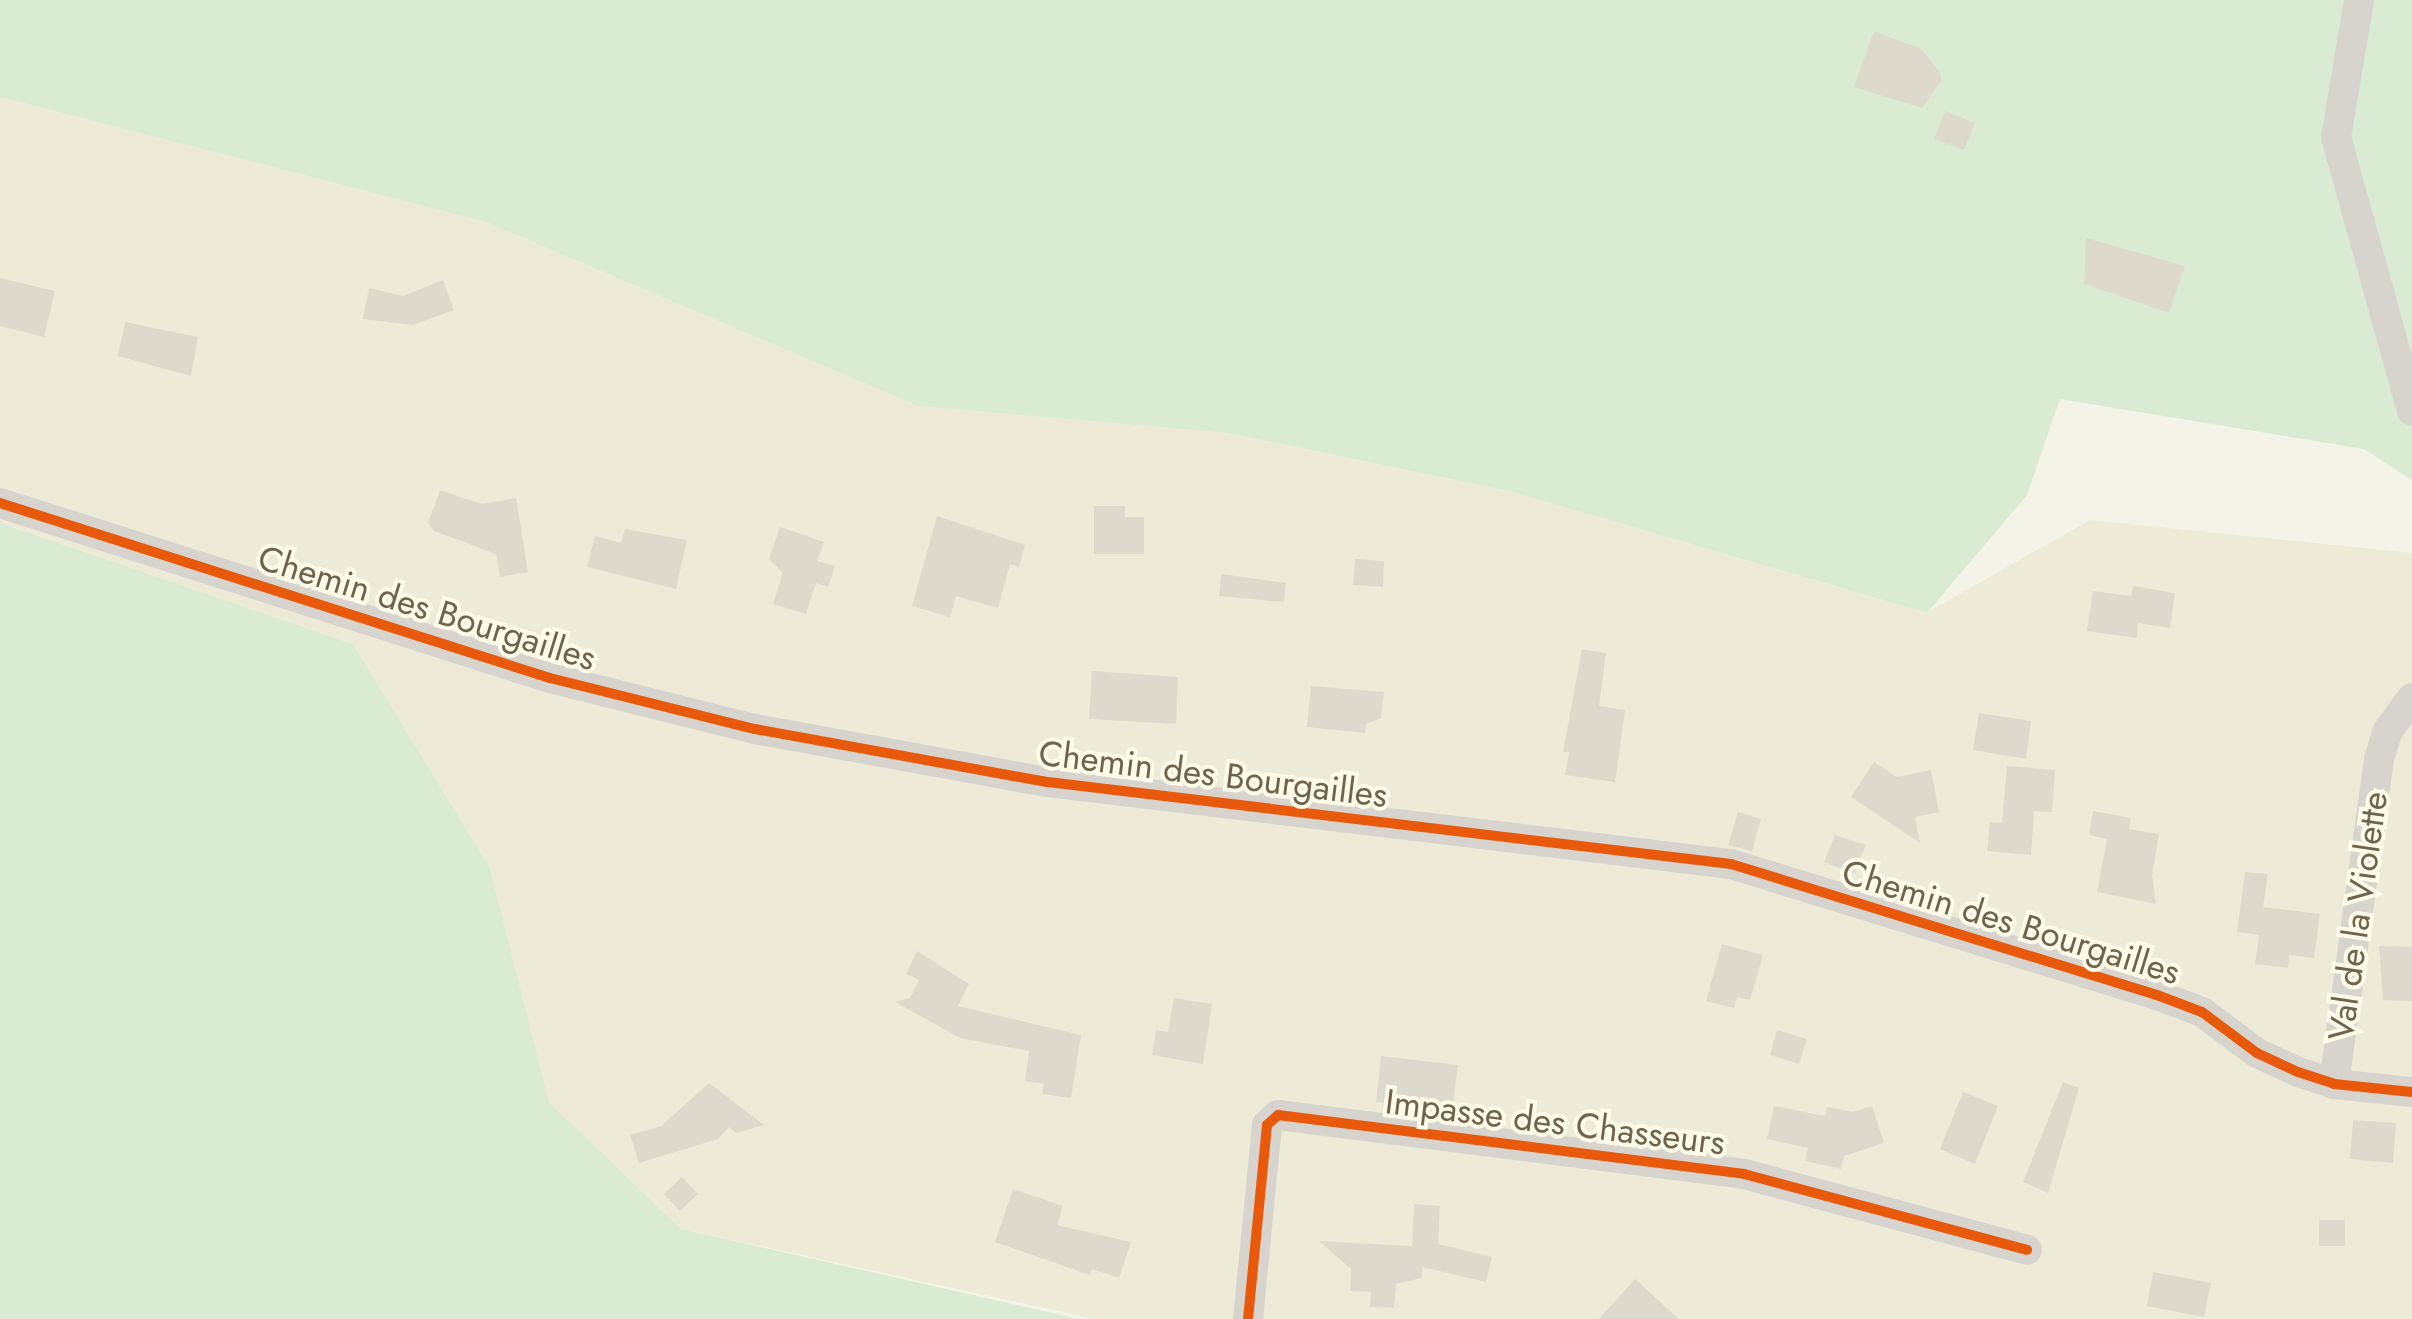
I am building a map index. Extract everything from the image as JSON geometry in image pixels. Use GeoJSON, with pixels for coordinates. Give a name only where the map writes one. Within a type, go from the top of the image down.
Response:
{"type":"FeatureCollection","features":[{"type":"Feature","properties":{"kind":"street"},"geometry":{"type":"LineString","coordinates":[[2358,0],[2336,137],[2412,410]]}},
{"type":"Feature","properties":{"kind":"street","name":"Chemin des Bourgailles"},"geometry":{"type":"LineString","coordinates":[[0,503],[550,678],[826,744],[1048,782],[1731,864],[2157,995],[2202,1012],[2257,1053],[2334,1084],[2412,1092]]}},
{"type":"Feature","properties":{"kind":"street","name":"Val de la Violette"},"geometry":{"type":"LineString","coordinates":[[2334,1084],[2379,759],[2387,732],[2412,698]]}},
{"type":"Feature","properties":{"kind":"street","name":"Impasse des Chasseurs"},"geometry":{"type":"LineString","coordinates":[[1248,1319],[1267,1124],[1278,1114],[1744,1174],[2026,1250]]}},
{"type":"Feature","properties":{"kind":"shaded area"},"geometry":{"type":"Polygon","coordinates":[[[0,97],[486,222],[918,406],[1227,433],[1509,491],[1926,613],[2090,520],[2412,553],[2412,1319],[1095,1319],[681,1229],[549,1102],[490,868],[353,644],[0,523],[0,97]]]}},
{"type":"Feature","properties":{"kind":"green space"},"geometry":{"type":"Polygon","coordinates":[[[0,0],[2412,0],[2412,480],[2364,449],[2060,399],[2027,495],[1927,613],[1509,491],[1227,433],[918,406],[486,222],[0,97],[0,0]]]}},
{"type":"Feature","properties":{"kind":"green space"},"geometry":{"type":"Polygon","coordinates":[[[0,523],[353,644],[490,868],[549,1102],[681,1229],[1079,1319],[0,1319],[0,523]]]}},
{"type":"Feature","properties":{"kind":"building"},"geometry":{"type":"Polygon","coordinates":[[[1874,31],[1921,49],[1940,72],[1942,80],[1922,108],[1854,87],[1874,31]]]}},
{"type":"Feature","properties":{"kind":"building"},"geometry":{"type":"Polygon","coordinates":[[[1945,111],[1975,123],[1964,150],[1934,139],[1945,111]]]}},
{"type":"Feature","properties":{"kind":"building"},"geometry":{"type":"Polygon","coordinates":[[[2086,238],[2185,266],[2169,313],[2084,284],[2086,238]]]}},
{"type":"Feature","properties":{"kind":"building"},"geometry":{"type":"Polygon","coordinates":[[[0,278],[55,291],[44,337],[0,326],[0,278]]]}},
{"type":"Feature","properties":{"kind":"building"},"geometry":{"type":"Polygon","coordinates":[[[443,280],[454,310],[413,325],[363,319],[369,288],[403,296],[443,280]]]}},
{"type":"Feature","properties":{"kind":"building"},"geometry":{"type":"Polygon","coordinates":[[[125,322],[198,337],[191,376],[118,356],[125,322]]]}},
{"type":"Feature","properties":{"kind":"building"},"geometry":{"type":"Polygon","coordinates":[[[440,490],[482,504],[516,498],[528,572],[500,577],[496,554],[434,531],[428,523],[440,490]]]}},
{"type":"Feature","properties":{"kind":"building"},"geometry":{"type":"Polygon","coordinates":[[[1094,506],[1125,506],[1125,517],[1144,517],[1144,554],[1094,554],[1094,506]]]}},
{"type":"Feature","properties":{"kind":"building"},"geometry":{"type":"Polygon","coordinates":[[[937,516],[1025,545],[1019,567],[1010,564],[998,608],[956,596],[950,617],[912,606],[937,516]]]}},
{"type":"Feature","properties":{"kind":"building"},"geometry":{"type":"Polygon","coordinates":[[[780,527],[824,542],[817,561],[835,566],[828,587],[816,583],[806,614],[773,604],[783,573],[769,559],[780,527]]]}},
{"type":"Feature","properties":{"kind":"building"},"geometry":{"type":"Polygon","coordinates":[[[625,529],[687,540],[676,589],[587,567],[595,536],[621,543],[625,529]]]}},
{"type":"Feature","properties":{"kind":"building"},"geometry":{"type":"Polygon","coordinates":[[[1355,559],[1384,561],[1383,587],[1353,585],[1355,559]]]}},
{"type":"Feature","properties":{"kind":"building"},"geometry":{"type":"Polygon","coordinates":[[[1221,574],[1286,583],[1284,602],[1219,596],[1221,574]]]}},
{"type":"Feature","properties":{"kind":"building"},"geometry":{"type":"Polygon","coordinates":[[[2133,586],[2175,593],[2170,628],[2138,623],[2137,638],[2087,631],[2093,591],[2131,596],[2133,586]]]}},
{"type":"Feature","properties":{"kind":"building"},"geometry":{"type":"Polygon","coordinates":[[[1582,649],[1606,653],[1599,706],[1625,710],[1615,782],[1565,775],[1569,752],[1563,752],[1582,649]]]}},
{"type":"Feature","properties":{"kind":"building"},"geometry":{"type":"Polygon","coordinates":[[[1092,671],[1178,677],[1176,724],[1089,719],[1092,671]]]}},
{"type":"Feature","properties":{"kind":"building"},"geometry":{"type":"Polygon","coordinates":[[[1311,686],[1384,692],[1381,718],[1366,724],[1365,733],[1307,727],[1311,686]]]}},
{"type":"Feature","properties":{"kind":"building"},"geometry":{"type":"Polygon","coordinates":[[[1979,713],[2031,721],[2026,759],[1973,750],[1979,713]]]}},
{"type":"Feature","properties":{"kind":"building"},"geometry":{"type":"Polygon","coordinates":[[[1874,762],[1897,777],[1931,770],[1939,812],[1915,817],[1920,843],[1851,797],[1874,762]]]}},
{"type":"Feature","properties":{"kind":"building"},"geometry":{"type":"Polygon","coordinates":[[[2007,766],[2055,770],[2052,812],[2034,811],[2031,855],[1987,851],[1990,822],[2002,823],[2007,766]]]}},
{"type":"Feature","properties":{"kind":"building"},"geometry":{"type":"Polygon","coordinates":[[[2093,811],[2131,818],[2129,829],[2159,834],[2152,875],[2156,904],[2097,892],[2107,839],[2089,835],[2093,811]]]}},
{"type":"Feature","properties":{"kind":"building"},"geometry":{"type":"Polygon","coordinates":[[[1738,812],[1761,819],[1752,851],[1728,845],[1738,812]]]}},
{"type":"Feature","properties":{"kind":"building"},"geometry":{"type":"Polygon","coordinates":[[[1835,835],[1866,845],[1854,874],[1824,862],[1835,835]]]}},
{"type":"Feature","properties":{"kind":"building"},"geometry":{"type":"Polygon","coordinates":[[[2245,872],[2268,874],[2263,907],[2320,914],[2314,958],[2289,955],[2288,968],[2255,964],[2259,935],[2237,932],[2245,872]]]}},
{"type":"Feature","properties":{"kind":"building"},"geometry":{"type":"Polygon","coordinates":[[[1722,944],[1763,955],[1750,1000],[1737,997],[1734,1008],[1706,1001],[1722,944]]]}},
{"type":"Feature","properties":{"kind":"building"},"geometry":{"type":"Polygon","coordinates":[[[2379,946],[2412,947],[2412,1001],[2383,1000],[2379,946]]]}},
{"type":"Feature","properties":{"kind":"building"},"geometry":{"type":"Polygon","coordinates":[[[917,951],[969,984],[958,1006],[1081,1035],[1071,1098],[1042,1094],[1044,1084],[1025,1081],[1029,1051],[960,1038],[895,1002],[910,998],[919,980],[906,974],[917,951]]]}},
{"type":"Feature","properties":{"kind":"building"},"geometry":{"type":"Polygon","coordinates":[[[1174,998],[1212,1004],[1203,1064],[1152,1055],[1156,1030],[1168,1032],[1174,998]]]}},
{"type":"Feature","properties":{"kind":"building"},"geometry":{"type":"Polygon","coordinates":[[[1777,1030],[1807,1039],[1799,1064],[1770,1055],[1777,1030]]]}},
{"type":"Feature","properties":{"kind":"building"},"geometry":{"type":"Polygon","coordinates":[[[1381,1056],[1458,1065],[1452,1111],[1376,1102],[1381,1056]]]}},
{"type":"Feature","properties":{"kind":"building"},"geometry":{"type":"Polygon","coordinates":[[[2063,1082],[2079,1088],[2048,1193],[2023,1182],[2063,1082]]]}},
{"type":"Feature","properties":{"kind":"building"},"geometry":{"type":"Polygon","coordinates":[[[709,1083],[764,1125],[736,1133],[729,1127],[718,1139],[639,1163],[630,1135],[661,1126],[709,1083]]]}},
{"type":"Feature","properties":{"kind":"building"},"geometry":{"type":"Polygon","coordinates":[[[1963,1092],[1998,1106],[1975,1164],[1940,1149],[1963,1092]]]}},
{"type":"Feature","properties":{"kind":"building"},"geometry":{"type":"Polygon","coordinates":[[[1774,1106],[1825,1116],[1827,1107],[1853,1112],[1872,1106],[1884,1143],[1844,1156],[1841,1169],[1805,1161],[1808,1148],[1767,1139],[1774,1106]]]}},
{"type":"Feature","properties":{"kind":"building"},"geometry":{"type":"Polygon","coordinates":[[[2353,1120],[2396,1123],[2393,1163],[2350,1159],[2353,1120]]]}},
{"type":"Feature","properties":{"kind":"building"},"geometry":{"type":"Polygon","coordinates":[[[682,1177],[698,1194],[680,1211],[664,1194],[682,1177]]]}},
{"type":"Feature","properties":{"kind":"building"},"geometry":{"type":"Polygon","coordinates":[[[1013,1189],[1063,1206],[1057,1225],[1131,1242],[1119,1278],[1092,1269],[1090,1275],[995,1242],[1013,1189]]]}},
{"type":"Feature","properties":{"kind":"building"},"geometry":{"type":"Polygon","coordinates":[[[1414,1204],[1440,1206],[1438,1244],[1492,1257],[1486,1282],[1422,1267],[1422,1278],[1396,1284],[1394,1308],[1370,1307],[1371,1292],[1350,1291],[1351,1269],[1319,1241],[1412,1246],[1414,1204]]]}},
{"type":"Feature","properties":{"kind":"building"},"geometry":{"type":"Polygon","coordinates":[[[2319,1220],[2345,1220],[2345,1246],[2319,1246],[2319,1220]]]}},
{"type":"Feature","properties":{"kind":"building"},"geometry":{"type":"Polygon","coordinates":[[[2153,1272],[2211,1283],[2204,1317],[2147,1306],[2153,1272]]]}},
{"type":"Feature","properties":{"kind":"building"},"geometry":{"type":"Polygon","coordinates":[[[1635,1279],[1679,1319],[1599,1319],[1635,1279]]]}},
{"type":"Feature","properties":{"kind":"cycle path"},"geometry":{"type":"LineString","coordinates":[[0,503],[550,678],[755,729],[1048,782],[1731,864],[2157,995],[2202,1012],[2257,1053],[2298,1072],[2334,1084],[2412,1092]]}},
{"type":"Feature","properties":{"kind":"cycle path"},"geometry":{"type":"LineString","coordinates":[[1248,1319],[1267,1125],[1278,1115],[1744,1174],[2027,1250]]}}]}
